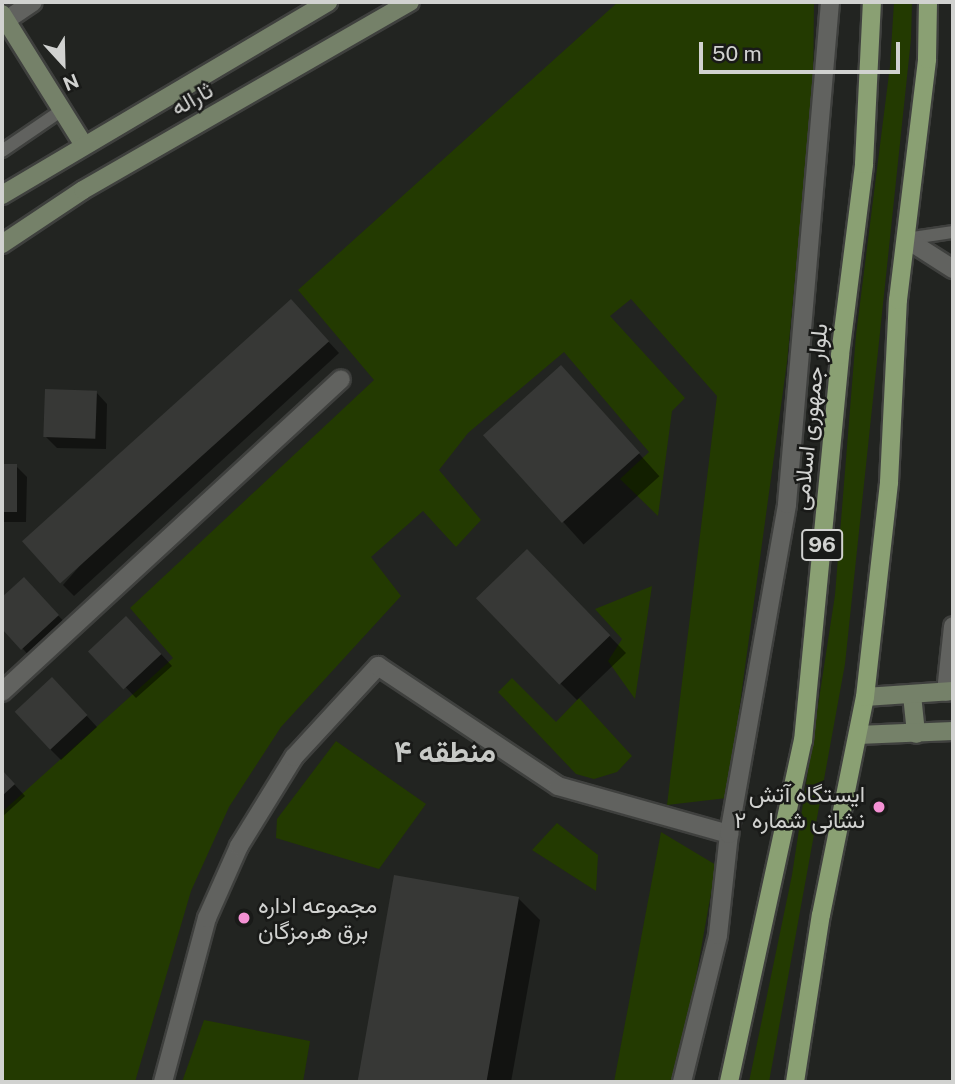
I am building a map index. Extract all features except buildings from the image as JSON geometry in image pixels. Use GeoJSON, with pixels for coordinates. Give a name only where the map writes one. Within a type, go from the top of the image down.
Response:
{"type":"FeatureCollection","features":[{"type":"Feature","properties":{"kind":"main road","name":"ثاراله"},"geometry":{"type":"LineString","coordinates":[[2,195],[328,2]]}},
{"type":"Feature","properties":{"kind":"main road","name":"ثاراله"},"geometry":{"type":"LineString","coordinates":[[2,244],[83,190],[410,2]]}},
{"type":"Feature","properties":{"kind":"main road","name":"بلوار جمهوری اسلامی"},"geometry":{"type":"LineString","coordinates":[[729,1082],[803,741],[840,355],[864,164],[872,2]]}},
{"type":"Feature","properties":{"kind":"main road"},"geometry":{"type":"LineString","coordinates":[[795,1082],[821,915],[864,697],[889,482],[898,300],[927,60],[928,2]]}},
{"type":"Feature","properties":{"kind":"main road"},"geometry":{"type":"LineString","coordinates":[[3,19],[84,145]]}},
{"type":"Feature","properties":{"kind":"main road"},"geometry":{"type":"LineString","coordinates":[[864,697],[950,692]]}},
{"type":"Feature","properties":{"kind":"main road"},"geometry":{"type":"LineString","coordinates":[[912,695],[916,734]]}},
{"type":"Feature","properties":{"kind":"main road"},"geometry":{"type":"LineString","coordinates":[[858,735],[953,731]]}},
{"type":"Feature","properties":{"kind":"street"},"geometry":{"type":"LineString","coordinates":[[3,19],[33,2]]}},
{"type":"Feature","properties":{"kind":"street"},"geometry":{"type":"LineString","coordinates":[[682,1082],[718,934],[729,834],[787,504],[830,2]]}},
{"type":"Feature","properties":{"kind":"street"},"geometry":{"type":"LineString","coordinates":[[906,239],[953,269]]}},
{"type":"Feature","properties":{"kind":"street"},"geometry":{"type":"LineString","coordinates":[[2,692],[341,379]]}},
{"type":"Feature","properties":{"kind":"street"},"geometry":{"type":"LineString","coordinates":[[950,692],[953,626]]}},
{"type":"Feature","properties":{"kind":"street"},"geometry":{"type":"LineString","coordinates":[[163,1082],[207,918],[239,846],[294,757],[378,666],[558,786],[729,834]]}},
{"type":"Feature","properties":{"kind":"lane"},"geometry":{"type":"LineString","coordinates":[[2,151],[62,110]]}},
{"type":"Feature","properties":{"kind":"lane"},"geometry":{"type":"LineString","coordinates":[[906,239],[953,232]]}},
{"type":"Feature","properties":{"kind":"green space"},"geometry":{"type":"Polygon","coordinates":[[[618,2],[814,2],[813,93],[787,362],[727,798],[667,805],[717,396],[631,299],[610,316],[685,398],[672,411],[658,516],[620,479],[649,452],[564,352],[468,433],[439,470],[481,520],[456,547],[423,511],[371,557],[401,596],[281,727],[229,807],[191,891],[135,1082],[2,1082],[2,812],[173,658],[130,608],[374,380],[298,290],[618,2]]]}},
{"type":"Feature","properties":{"kind":"green space"},"geometry":{"type":"Polygon","coordinates":[[[894,2],[912,2],[911,39],[845,664],[769,1082],[749,1082],[792,875],[835,595],[856,335],[890,66],[894,2]]]}},
{"type":"Feature","properties":{"kind":"green space"},"geometry":{"type":"Polygon","coordinates":[[[652,586],[635,699],[608,661],[622,639],[595,609],[652,586]]]}},
{"type":"Feature","properties":{"kind":"green space"},"geometry":{"type":"Polygon","coordinates":[[[512,678],[556,722],[579,698],[632,756],[617,772],[594,779],[576,774],[498,692],[512,678]]]}},
{"type":"Feature","properties":{"kind":"green space"},"geometry":{"type":"Polygon","coordinates":[[[336,741],[426,804],[379,869],[276,838],[277,819],[336,741]]]}},
{"type":"Feature","properties":{"kind":"green space"},"geometry":{"type":"Polygon","coordinates":[[[557,823],[598,855],[596,891],[532,850],[557,823]]]}},
{"type":"Feature","properties":{"kind":"green space"},"geometry":{"type":"Polygon","coordinates":[[[661,832],[716,865],[682,1056],[676,1082],[614,1082],[661,832]]]}},
{"type":"Feature","properties":{"kind":"green space"},"geometry":{"type":"Polygon","coordinates":[[[204,1020],[310,1041],[303,1082],[182,1082],[204,1020]]]}},
{"type":"Feature","properties":{"kind":"place","name":"ایستگاه آتش نشانی شماره ۲"},"geometry":{"type":"Point","coordinates":[879,807]}},
{"type":"Feature","properties":{"kind":"place","name":"مجموعه اداره برق هرمزگان"},"geometry":{"type":"Point","coordinates":[244,918]}},
{"type":"Feature","properties":{"kind":"district","name":"منطقه ۴"},"geometry":{"type":"Point","coordinates":[445,751]}}]}
